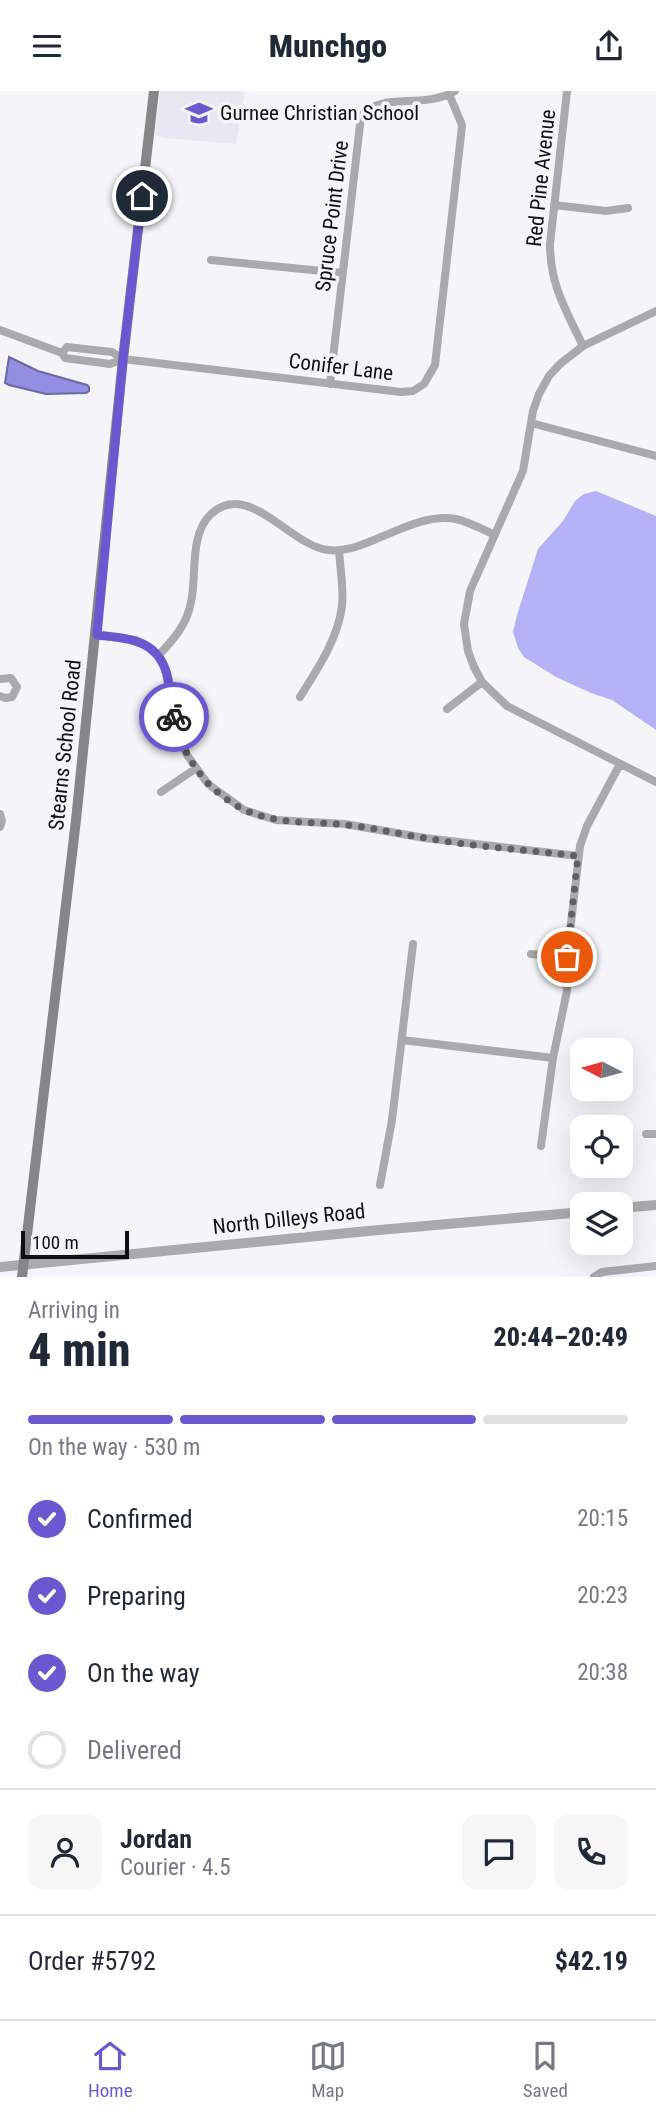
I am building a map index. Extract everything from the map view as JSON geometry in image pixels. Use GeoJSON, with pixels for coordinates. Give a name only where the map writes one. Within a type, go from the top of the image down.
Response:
{"type":"FeatureCollection","features":[{"type":"Feature","properties":{"kind":"main road","name":"Stearns School Road"},"geometry":{"type":"LineString","coordinates":[[22,1277],[97,635],[123,359],[154,91]]}},
{"type":"Feature","properties":{"kind":"street","name":"Red Pine Avenue"},"geometry":{"type":"LineString","coordinates":[[567,91],[550,266],[555,288],[583,346]]}},
{"type":"Feature","properties":{"kind":"street","name":"Spruce Point Drive"},"geometry":{"type":"LineString","coordinates":[[330,384],[361,116],[374,99],[388,93],[432,97],[452,93]]}},
{"type":"Feature","properties":{"kind":"street","name":"Conifer Lane"},"geometry":{"type":"LineString","coordinates":[[0,330],[62,352],[65,358],[110,363],[123,359],[407,392],[424,384],[435,365],[461,135],[452,93]]}},
{"type":"Feature","properties":{"kind":"street"},"geometry":{"type":"LineString","coordinates":[[554,205],[606,211],[628,208]]}},
{"type":"Feature","properties":{"kind":"street"},"geometry":{"type":"LineString","coordinates":[[211,260],[342,273]]}},
{"type":"Feature","properties":{"kind":"street"},"geometry":{"type":"LineString","coordinates":[[656,311],[583,346],[549,376],[539,394],[531,423],[523,471],[470,591],[464,624],[468,651],[482,682],[507,706],[656,782]]}},
{"type":"Feature","properties":{"kind":"street"},"geometry":{"type":"LineString","coordinates":[[531,423],[656,456]]}},
{"type":"Feature","properties":{"kind":"street"},"geometry":{"type":"LineString","coordinates":[[158,656],[174,639],[186,619],[191,602],[201,529],[216,510],[233,505],[256,508],[312,545],[326,550],[357,546],[432,519],[455,519],[495,535]]}},
{"type":"Feature","properties":{"kind":"street"},"geometry":{"type":"LineString","coordinates":[[300,697],[339,623],[342,604],[339,550]]}},
{"type":"Feature","properties":{"kind":"street"},"geometry":{"type":"LineString","coordinates":[[97,635],[136,640],[158,656],[165,668],[177,731],[195,769],[208,784],[244,810],[276,820],[345,824],[425,838],[578,856]]}},
{"type":"Feature","properties":{"kind":"street"},"geometry":{"type":"LineString","coordinates":[[0,679],[11,678],[17,687],[12,697],[0,696]]}},
{"type":"Feature","properties":{"kind":"street"},"geometry":{"type":"LineString","coordinates":[[447,709],[482,682]]}},
{"type":"Feature","properties":{"kind":"street"},"geometry":{"type":"LineString","coordinates":[[541,1146],[553,1058],[566,991],[578,856],[587,827],[620,764]]}},
{"type":"Feature","properties":{"kind":"street"},"geometry":{"type":"LineString","coordinates":[[161,792],[195,769]]}},
{"type":"Feature","properties":{"kind":"street"},"geometry":{"type":"LineString","coordinates":[[0,814],[0,827]]}},
{"type":"Feature","properties":{"kind":"street"},"geometry":{"type":"LineString","coordinates":[[380,1185],[392,1120],[413,944]]}},
{"type":"Feature","properties":{"kind":"street"},"geometry":{"type":"LineString","coordinates":[[531,954],[567,957]]}},
{"type":"Feature","properties":{"kind":"street"},"geometry":{"type":"LineString","coordinates":[[402,1040],[553,1058]]}},
{"type":"Feature","properties":{"kind":"street"},"geometry":{"type":"LineString","coordinates":[[646,1134],[656,1134]]}},
{"type":"Feature","properties":{"kind":"street"},"geometry":{"type":"LineString","coordinates":[[633,1207],[656,1205]]}},
{"type":"Feature","properties":{"kind":"street","name":"North Dilleys Road"},"geometry":{"type":"LineString","coordinates":[[0,1267],[570,1213]]}},
{"type":"Feature","properties":{"kind":"street"},"geometry":{"type":"LineString","coordinates":[[594,1277],[602,1272],[656,1266]]}},
{"type":"Feature","properties":{"kind":"shaded area","name":"Gurnee Christian School"},"geometry":{"type":"Polygon","coordinates":[[[160,91],[245,91],[236,144],[155,135],[160,91]]]}},
{"type":"Feature","properties":{"kind":"shaded area"},"geometry":{"type":"Polygon","coordinates":[[[9,357],[38,371],[87,385],[89,391],[46,394],[9,385],[5,383],[9,357]]]}},
{"type":"Feature","properties":{"kind":"shaded area"},"geometry":{"type":"Polygon","coordinates":[[[596,491],[656,516],[656,730],[612,700],[556,677],[524,657],[513,632],[538,549],[563,521],[575,501],[584,494],[596,491]]]}},
{"type":"Feature","properties":{"kind":"way so far"},"geometry":{"type":"LineString","coordinates":[[174,717],[177,731],[195,769],[208,784],[244,810],[276,820],[345,824],[425,838],[578,856],[567,957]]}},
{"type":"Feature","properties":{"kind":"place","name":"Gurnee Christian School"},"geometry":{"type":"Point","coordinates":[199,113]}},
{"type":"Feature","properties":{"kind":"route"},"geometry":{"type":"LineString","coordinates":[[142,196],[123,359],[97,635],[125,637],[153,650],[165,668],[174,717]]}}]}
